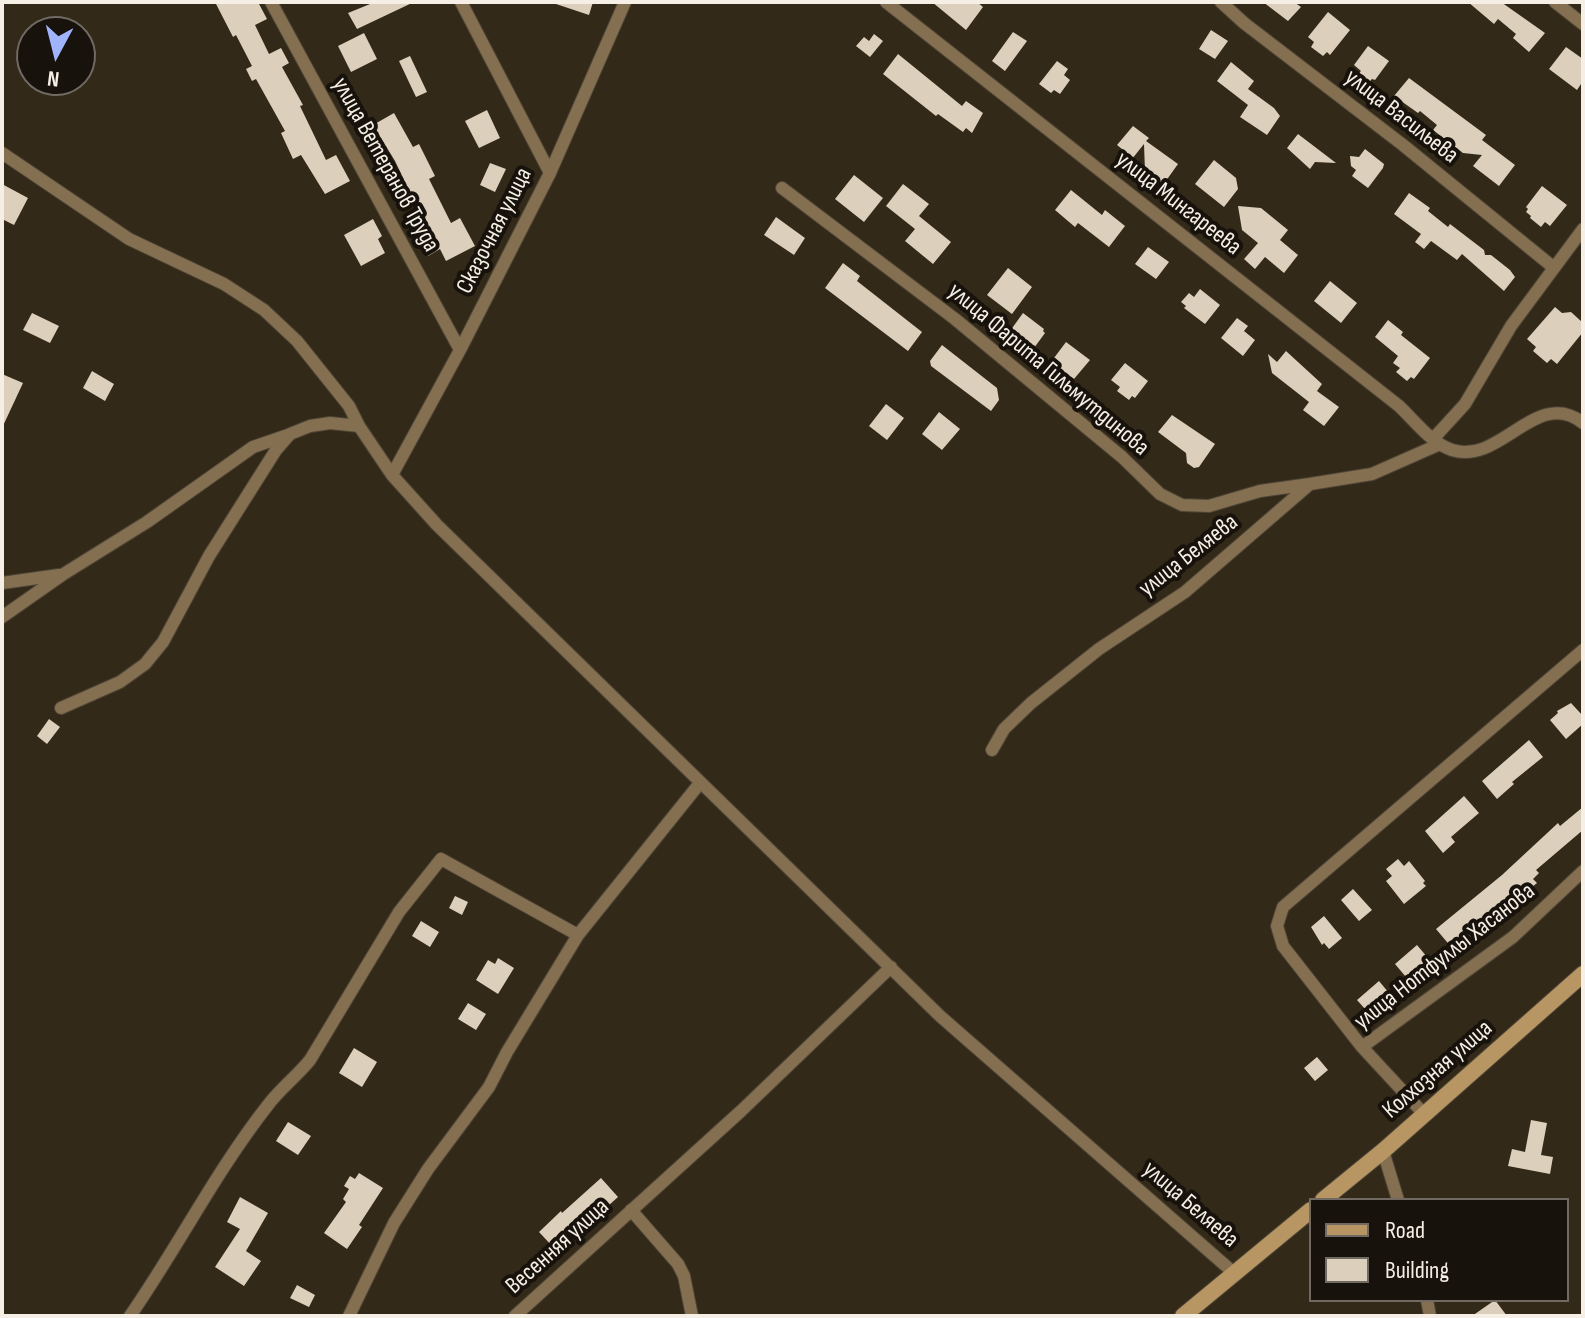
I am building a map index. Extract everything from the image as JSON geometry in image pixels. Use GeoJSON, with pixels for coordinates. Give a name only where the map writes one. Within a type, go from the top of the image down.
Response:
{"type":"FeatureCollection","features":[{"type":"Feature","properties":{"kind":"main road","name":"Колхозная улица"},"geometry":{"type":"LineString","coordinates":[[1325,1198],[1583,974]]}},
{"type":"Feature","properties":{"kind":"main road"},"geometry":{"type":"LineString","coordinates":[[1183,1316],[1309,1212]]}},
{"type":"Feature","properties":{"kind":"street","name":"улица Ветеранов Труда"},"geometry":{"type":"LineString","coordinates":[[271,2],[460,350]]}},
{"type":"Feature","properties":{"kind":"street"},"geometry":{"type":"LineString","coordinates":[[461,2],[550,173]]}},
{"type":"Feature","properties":{"kind":"street","name":"Сказочная улица"},"geometry":{"type":"LineString","coordinates":[[392,475],[550,173],[625,2]]}},
{"type":"Feature","properties":{"kind":"street","name":"улица Мингареева"},"geometry":{"type":"LineString","coordinates":[[886,2],[1399,406],[1437,442]]}},
{"type":"Feature","properties":{"kind":"street","name":"улица Васильева"},"geometry":{"type":"LineString","coordinates":[[1221,2],[1553,267]]}},
{"type":"Feature","properties":{"kind":"street"},"geometry":{"type":"LineString","coordinates":[[1555,2],[1583,24]]}},
{"type":"Feature","properties":{"kind":"street","name":"улица Беляева"},"geometry":{"type":"LineString","coordinates":[[2,153],[129,239],[224,284],[264,310],[297,341],[349,406],[392,475],[437,525],[972,1044],[1234,1273]]}},
{"type":"Feature","properties":{"kind":"street","name":"улица Фарита Гильмутдинова"},"geometry":{"type":"LineString","coordinates":[[782,188],[991,348],[1122,457],[1160,494],[1182,505],[1209,506],[1260,491],[1310,484]]}},
{"type":"Feature","properties":{"kind":"street"},"geometry":{"type":"LineString","coordinates":[[1310,484],[1372,474],[1437,442],[1465,404],[1511,326],[1583,229]]}},
{"type":"Feature","properties":{"kind":"street"},"geometry":{"type":"LineString","coordinates":[[1437,442],[1453,451],[1470,453],[1490,446],[1548,414],[1572,415],[1583,423]]}},
{"type":"Feature","properties":{"kind":"street"},"geometry":{"type":"LineString","coordinates":[[2,617],[147,522],[253,447],[310,426],[330,423],[359,426]]}},
{"type":"Feature","properties":{"kind":"street"},"geometry":{"type":"LineString","coordinates":[[61,708],[120,682],[145,664],[163,642],[209,556],[276,450],[290,434]]}},
{"type":"Feature","properties":{"kind":"street","name":"улица Беляева"},"geometry":{"type":"LineString","coordinates":[[992,750],[1004,729],[1031,703],[1099,649],[1185,592],[1310,484]]}},
{"type":"Feature","properties":{"kind":"street"},"geometry":{"type":"LineString","coordinates":[[2,583],[62,575]]}},
{"type":"Feature","properties":{"kind":"street"},"geometry":{"type":"LineString","coordinates":[[1362,1047],[1283,946],[1277,926],[1283,907],[1583,650]]}},
{"type":"Feature","properties":{"kind":"street"},"geometry":{"type":"LineString","coordinates":[[349,1316],[394,1223],[428,1169],[489,1087],[578,935],[700,783]]}},
{"type":"Feature","properties":{"kind":"street"},"geometry":{"type":"LineString","coordinates":[[130,1316],[234,1153],[270,1102],[310,1060],[399,912],[441,859],[578,935]]}},
{"type":"Feature","properties":{"kind":"street","name":"улица Нотфуллы Хасанова"},"geometry":{"type":"LineString","coordinates":[[1424,1114],[1362,1047],[1513,937],[1583,871]]}},
{"type":"Feature","properties":{"kind":"street","name":"Весенняя улица"},"geometry":{"type":"LineString","coordinates":[[515,1316],[891,967]]}},
{"type":"Feature","properties":{"kind":"street"},"geometry":{"type":"LineString","coordinates":[[1383,1151],[1397,1198]]}},
{"type":"Feature","properties":{"kind":"street"},"geometry":{"type":"LineString","coordinates":[[631,1210],[678,1264],[684,1276],[692,1316]]}},
{"type":"Feature","properties":{"kind":"building"},"geometry":{"type":"Polygon","coordinates":[[[215,2],[258,2],[267,19],[255,25],[269,54],[281,48],[289,63],[282,67],[303,105],[300,106],[326,160],[336,155],[350,181],[325,194],[301,155],[293,159],[281,133],[285,131],[256,79],[252,81],[246,69],[252,66],[215,2]]]}},
{"type":"Feature","properties":{"kind":"building"},"geometry":{"type":"Polygon","coordinates":[[[375,2],[414,2],[357,29],[348,13],[375,2]]]}},
{"type":"Feature","properties":{"kind":"building"},"geometry":{"type":"Polygon","coordinates":[[[556,2],[593,2],[589,15],[556,2]]]}},
{"type":"Feature","properties":{"kind":"building"},"geometry":{"type":"Polygon","coordinates":[[[932,2],[977,2],[983,7],[966,30],[932,2]]]}},
{"type":"Feature","properties":{"kind":"building"},"geometry":{"type":"Polygon","coordinates":[[[1263,2],[1294,2],[1301,7],[1288,21],[1263,2]]]}},
{"type":"Feature","properties":{"kind":"building"},"geometry":{"type":"Polygon","coordinates":[[[1468,2],[1501,2],[1545,33],[1529,52],[1513,38],[1516,34],[1498,19],[1494,24],[1468,2]]]}},
{"type":"Feature","properties":{"kind":"building"},"geometry":{"type":"Polygon","coordinates":[[[1328,12],[1350,30],[1330,55],[1327,52],[1323,56],[1311,47],[1314,42],[1308,37],[1328,12]]]}},
{"type":"Feature","properties":{"kind":"building"},"geometry":{"type":"Polygon","coordinates":[[[1211,30],[1228,41],[1215,59],[1199,49],[1211,30]]]}},
{"type":"Feature","properties":{"kind":"building"},"geometry":{"type":"Polygon","coordinates":[[[1013,32],[1027,41],[1005,71],[992,61],[1013,32]]]}},
{"type":"Feature","properties":{"kind":"building"},"geometry":{"type":"Polygon","coordinates":[[[364,33],[377,59],[351,72],[338,46],[364,33]]]}},
{"type":"Feature","properties":{"kind":"building"},"geometry":{"type":"Polygon","coordinates":[[[874,34],[883,41],[870,57],[856,46],[864,37],[869,41],[874,34]]]}},
{"type":"Feature","properties":{"kind":"building"},"geometry":{"type":"Polygon","coordinates":[[[1368,46],[1389,61],[1375,80],[1369,82],[1358,74],[1361,71],[1354,65],[1368,46]]]}},
{"type":"Feature","properties":{"kind":"building"},"geometry":{"type":"Polygon","coordinates":[[[1566,47],[1583,59],[1583,81],[1577,90],[1549,69],[1566,47]]]}},
{"type":"Feature","properties":{"kind":"building"},"geometry":{"type":"Polygon","coordinates":[[[898,54],[962,106],[966,101],[983,113],[972,133],[966,128],[963,132],[938,114],[936,116],[883,74],[898,54]]]}},
{"type":"Feature","properties":{"kind":"building"},"geometry":{"type":"Polygon","coordinates":[[[410,56],[427,92],[416,97],[399,61],[410,56]]]}},
{"type":"Feature","properties":{"kind":"building"},"geometry":{"type":"Polygon","coordinates":[[[1057,61],[1068,69],[1064,75],[1070,80],[1060,94],[1054,90],[1051,93],[1039,84],[1057,61]]]}},
{"type":"Feature","properties":{"kind":"building"},"geometry":{"type":"Polygon","coordinates":[[[1231,62],[1254,81],[1248,89],[1280,116],[1267,135],[1240,117],[1248,105],[1217,81],[1231,62]]]}},
{"type":"Feature","properties":{"kind":"building"},"geometry":{"type":"Polygon","coordinates":[[[1409,78],[1486,135],[1482,140],[1515,165],[1499,186],[1473,166],[1482,155],[1463,153],[1433,130],[1437,125],[1394,96],[1409,78]]]}},
{"type":"Feature","properties":{"kind":"building"},"geometry":{"type":"Polygon","coordinates":[[[487,110],[500,138],[479,148],[465,121],[487,110]]]}},
{"type":"Feature","properties":{"kind":"building"},"geometry":{"type":"Polygon","coordinates":[[[394,113],[413,147],[419,144],[435,176],[429,179],[451,223],[460,218],[475,246],[446,261],[440,249],[428,256],[418,238],[429,232],[395,161],[373,125],[394,113]]]}},
{"type":"Feature","properties":{"kind":"building"},"geometry":{"type":"Polygon","coordinates":[[[1133,126],[1149,138],[1146,141],[1178,164],[1163,185],[1145,172],[1144,144],[1128,164],[1117,155],[1122,149],[1117,145],[1133,126]]]}},
{"type":"Feature","properties":{"kind":"building"},"geometry":{"type":"Polygon","coordinates":[[[1298,134],[1336,163],[1315,162],[1310,169],[1287,148],[1298,134]]]}},
{"type":"Feature","properties":{"kind":"building"},"geometry":{"type":"Polygon","coordinates":[[[1365,149],[1384,164],[1368,188],[1352,176],[1356,170],[1351,166],[1350,156],[1359,157],[1365,149]]]}},
{"type":"Feature","properties":{"kind":"building"},"geometry":{"type":"Polygon","coordinates":[[[1214,160],[1236,178],[1238,189],[1224,207],[1195,184],[1214,160]]]}},
{"type":"Feature","properties":{"kind":"building"},"geometry":{"type":"Polygon","coordinates":[[[490,163],[506,169],[495,192],[480,185],[490,163]]]}},
{"type":"Feature","properties":{"kind":"building"},"geometry":{"type":"Polygon","coordinates":[[[854,175],[883,198],[864,222],[835,199],[854,175]]]}},
{"type":"Feature","properties":{"kind":"building"},"geometry":{"type":"Polygon","coordinates":[[[2,184],[28,198],[14,225],[2,219],[2,184]]]}},
{"type":"Feature","properties":{"kind":"building"},"geometry":{"type":"Polygon","coordinates":[[[903,184],[929,204],[919,216],[951,242],[933,264],[905,241],[915,229],[886,206],[903,184]]]}},
{"type":"Feature","properties":{"kind":"building"},"geometry":{"type":"Polygon","coordinates":[[[1542,186],[1567,205],[1550,226],[1545,222],[1541,227],[1530,218],[1526,207],[1542,186]]]}},
{"type":"Feature","properties":{"kind":"building"},"geometry":{"type":"Polygon","coordinates":[[[1071,190],[1102,215],[1105,210],[1125,226],[1109,247],[1078,223],[1075,227],[1055,210],[1071,190]]]}},
{"type":"Feature","properties":{"kind":"building"},"geometry":{"type":"Polygon","coordinates":[[[1409,193],[1430,208],[1428,211],[1448,227],[1450,224],[1484,250],[1485,255],[1491,255],[1510,270],[1515,277],[1504,291],[1462,254],[1457,260],[1431,241],[1424,249],[1415,242],[1421,234],[1394,214],[1409,193]]]}},
{"type":"Feature","properties":{"kind":"building"},"geometry":{"type":"Polygon","coordinates":[[[1238,206],[1261,208],[1288,230],[1280,240],[1298,255],[1284,273],[1265,257],[1255,269],[1244,259],[1258,243],[1242,230],[1238,206]]]}},
{"type":"Feature","properties":{"kind":"building"},"geometry":{"type":"Polygon","coordinates":[[[776,217],[805,238],[794,255],[764,235],[776,217]]]}},
{"type":"Feature","properties":{"kind":"building"},"geometry":{"type":"Polygon","coordinates":[[[373,219],[382,236],[378,239],[385,253],[361,266],[344,235],[373,219]]]}},
{"type":"Feature","properties":{"kind":"building"},"geometry":{"type":"Polygon","coordinates":[[[1148,247],[1169,262],[1156,279],[1135,264],[1148,247]]]}},
{"type":"Feature","properties":{"kind":"building"},"geometry":{"type":"Polygon","coordinates":[[[843,263],[860,276],[857,281],[922,332],[908,351],[825,288],[843,263]]]}},
{"type":"Feature","properties":{"kind":"building"},"geometry":{"type":"Polygon","coordinates":[[[1008,268],[1032,287],[1012,314],[987,295],[1008,268]]]}},
{"type":"Feature","properties":{"kind":"building"},"geometry":{"type":"Polygon","coordinates":[[[1330,281],[1357,303],[1341,323],[1314,301],[1330,281]]]}},
{"type":"Feature","properties":{"kind":"building"},"geometry":{"type":"Polygon","coordinates":[[[1200,289],[1220,305],[1205,324],[1181,302],[1189,293],[1194,297],[1200,289]]]}},
{"type":"Feature","properties":{"kind":"building"},"geometry":{"type":"Polygon","coordinates":[[[1555,307],[1562,313],[1571,312],[1582,322],[1583,332],[1557,364],[1551,359],[1547,363],[1533,351],[1536,347],[1527,339],[1555,307]]]}},
{"type":"Feature","properties":{"kind":"building"},"geometry":{"type":"Polygon","coordinates":[[[32,313],[59,326],[50,343],[23,330],[32,313]]]}},
{"type":"Feature","properties":{"kind":"building"},"geometry":{"type":"Polygon","coordinates":[[[1023,313],[1044,329],[1045,333],[1034,348],[1010,331],[1023,313]]]}},
{"type":"Feature","properties":{"kind":"building"},"geometry":{"type":"Polygon","coordinates":[[[1237,318],[1248,326],[1244,331],[1255,340],[1243,356],[1221,338],[1237,318]]]}},
{"type":"Feature","properties":{"kind":"building"},"geometry":{"type":"Polygon","coordinates":[[[1388,320],[1403,332],[1401,335],[1430,358],[1414,379],[1411,377],[1407,381],[1396,372],[1400,368],[1393,363],[1398,356],[1375,337],[1388,320]]]}},
{"type":"Feature","properties":{"kind":"building"},"geometry":{"type":"Polygon","coordinates":[[[1066,342],[1090,360],[1074,379],[1051,362],[1066,342]]]}},
{"type":"Feature","properties":{"kind":"building"},"geometry":{"type":"Polygon","coordinates":[[[942,345],[997,388],[999,400],[991,411],[931,366],[930,361],[942,345]]]}},
{"type":"Feature","properties":{"kind":"building"},"geometry":{"type":"Polygon","coordinates":[[[1286,351],[1322,384],[1317,391],[1339,407],[1324,426],[1303,410],[1309,402],[1272,373],[1268,354],[1277,362],[1286,351]]]}},
{"type":"Feature","properties":{"kind":"building"},"geometry":{"type":"Polygon","coordinates":[[[1125,363],[1148,381],[1135,398],[1132,396],[1129,400],[1117,391],[1120,387],[1111,380],[1125,363]]]}},
{"type":"Feature","properties":{"kind":"building"},"geometry":{"type":"Polygon","coordinates":[[[92,371],[114,384],[105,401],[83,388],[92,371]]]}},
{"type":"Feature","properties":{"kind":"building"},"geometry":{"type":"Polygon","coordinates":[[[2,374],[23,383],[2,428],[2,374]]]}},
{"type":"Feature","properties":{"kind":"building"},"geometry":{"type":"Polygon","coordinates":[[[886,404],[904,418],[887,440],[869,426],[886,404]]]}},
{"type":"Feature","properties":{"kind":"building"},"geometry":{"type":"Polygon","coordinates":[[[939,412],[960,429],[942,450],[922,434],[939,412]]]}},
{"type":"Feature","properties":{"kind":"building"},"geometry":{"type":"Polygon","coordinates":[[[1172,415],[1215,444],[1199,467],[1194,468],[1187,463],[1186,453],[1158,432],[1172,415]]]}},
{"type":"Feature","properties":{"kind":"building"},"geometry":{"type":"Polygon","coordinates":[[[1571,703],[1583,716],[1583,724],[1566,739],[1550,720],[1557,711],[1571,703]]]}},
{"type":"Feature","properties":{"kind":"building"},"geometry":{"type":"Polygon","coordinates":[[[49,719],[60,727],[47,744],[37,736],[49,719]]]}},
{"type":"Feature","properties":{"kind":"building"},"geometry":{"type":"Polygon","coordinates":[[[1529,740],[1543,757],[1512,782],[1514,784],[1497,799],[1482,781],[1529,740]]]}},
{"type":"Feature","properties":{"kind":"building"},"geometry":{"type":"Polygon","coordinates":[[[1464,796],[1479,813],[1451,837],[1455,842],[1443,853],[1425,831],[1464,796]]]}},
{"type":"Feature","properties":{"kind":"building"},"geometry":{"type":"Polygon","coordinates":[[[1583,807],[1583,830],[1536,870],[1539,873],[1533,879],[1537,883],[1526,892],[1524,889],[1502,908],[1506,912],[1495,921],[1492,917],[1486,922],[1484,920],[1468,934],[1472,938],[1461,947],[1458,943],[1452,948],[1436,929],[1502,875],[1558,823],[1560,826],[1583,807]]]}},
{"type":"Feature","properties":{"kind":"building"},"geometry":{"type":"Polygon","coordinates":[[[1398,859],[1404,866],[1409,861],[1426,886],[1404,904],[1386,881],[1392,876],[1386,869],[1398,859]]]}},
{"type":"Feature","properties":{"kind":"building"},"geometry":{"type":"Polygon","coordinates":[[[1353,889],[1372,910],[1359,921],[1341,900],[1353,889]]]}},
{"type":"Feature","properties":{"kind":"building"},"geometry":{"type":"Polygon","coordinates":[[[455,896],[468,902],[462,915],[449,908],[455,896]]]}},
{"type":"Feature","properties":{"kind":"building"},"geometry":{"type":"Polygon","coordinates":[[[1324,916],[1342,938],[1329,949],[1324,943],[1322,945],[1311,927],[1324,916]]]}},
{"type":"Feature","properties":{"kind":"building"},"geometry":{"type":"Polygon","coordinates":[[[421,921],[439,932],[430,947],[412,936],[421,921]]]}},
{"type":"Feature","properties":{"kind":"building"},"geometry":{"type":"Polygon","coordinates":[[[1417,945],[1433,964],[1427,969],[1431,973],[1421,982],[1417,978],[1411,983],[1395,964],[1417,945]]]}},
{"type":"Feature","properties":{"kind":"building"},"geometry":{"type":"Polygon","coordinates":[[[498,958],[514,968],[498,994],[476,980],[488,960],[495,964],[498,958]]]}},
{"type":"Feature","properties":{"kind":"building"},"geometry":{"type":"Polygon","coordinates":[[[1379,981],[1394,999],[1388,1005],[1392,1009],[1382,1018],[1378,1014],[1373,1018],[1357,1000],[1379,981]]]}},
{"type":"Feature","properties":{"kind":"building"},"geometry":{"type":"Polygon","coordinates":[[[468,1003],[486,1014],[476,1030],[458,1019],[468,1003]]]}},
{"type":"Feature","properties":{"kind":"building"},"geometry":{"type":"Polygon","coordinates":[[[354,1048],[377,1062],[362,1087],[339,1073],[354,1048]]]}},
{"type":"Feature","properties":{"kind":"building"},"geometry":{"type":"Polygon","coordinates":[[[1317,1057],[1328,1070],[1315,1081],[1304,1068],[1317,1057]]]}},
{"type":"Feature","properties":{"kind":"building"},"geometry":{"type":"Polygon","coordinates":[[[1531,1120],[1547,1123],[1541,1155],[1553,1157],[1550,1174],[1508,1166],[1512,1149],[1525,1152],[1531,1120]]]}},
{"type":"Feature","properties":{"kind":"building"},"geometry":{"type":"Polygon","coordinates":[[[288,1122],[311,1136],[298,1155],[276,1141],[288,1122]]]}},
{"type":"Feature","properties":{"kind":"building"},"geometry":{"type":"Polygon","coordinates":[[[359,1173],[383,1188],[347,1249],[324,1233],[346,1202],[343,1199],[349,1189],[344,1186],[350,1176],[355,1179],[359,1173]]]}},
{"type":"Feature","properties":{"kind":"building"},"geometry":{"type":"Polygon","coordinates":[[[601,1178],[618,1197],[598,1215],[596,1213],[589,1219],[586,1216],[554,1248],[539,1232],[601,1178]]]}},
{"type":"Feature","properties":{"kind":"building"},"geometry":{"type":"Polygon","coordinates":[[[240,1197],[268,1213],[246,1251],[261,1261],[244,1286],[215,1267],[240,1229],[227,1222],[240,1197]]]}},
{"type":"Feature","properties":{"kind":"building"},"geometry":{"type":"Polygon","coordinates":[[[297,1285],[315,1295],[309,1307],[290,1298],[297,1285]]]}},
{"type":"Feature","properties":{"kind":"building"},"geometry":{"type":"Polygon","coordinates":[[[1496,1302],[1507,1316],[1472,1316],[1496,1302]]]}}]}
